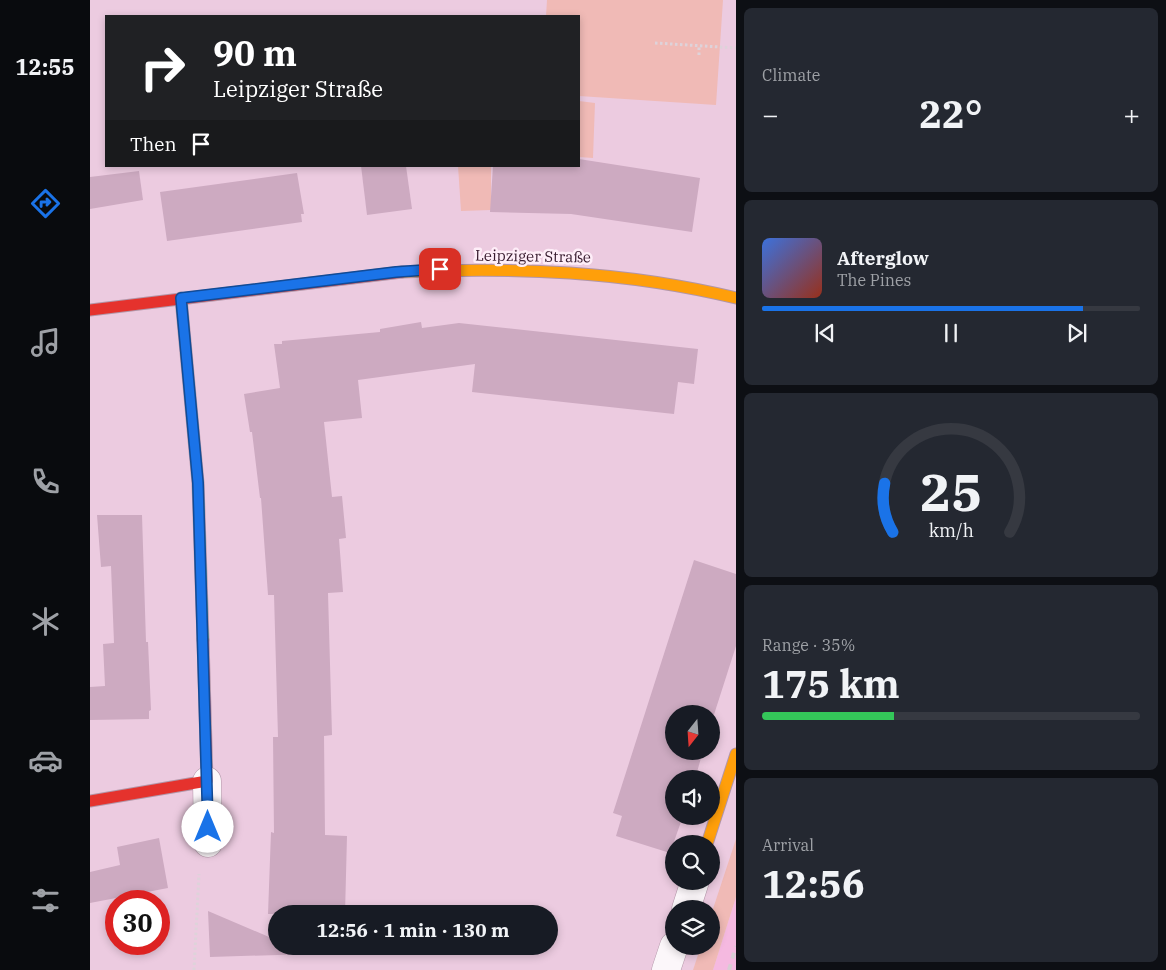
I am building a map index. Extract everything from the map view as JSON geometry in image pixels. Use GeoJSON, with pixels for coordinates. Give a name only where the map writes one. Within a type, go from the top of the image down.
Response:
{"type":"FeatureCollection","features":[{"type":"Feature","properties":{"kind":"street","name":"Leipziger Straße"},"geometry":{"type":"LineString","coordinates":[[90,310],[396,272],[449,269],[596,272],[692,286],[736,298]]}},
{"type":"Feature","properties":{"kind":"street"},"geometry":{"type":"LineString","coordinates":[[181,298],[198,483],[208,781],[208,843]]}},
{"type":"Feature","properties":{"kind":"street"},"geometry":{"type":"LineString","coordinates":[[710,835],[736,754]]}},
{"type":"Feature","properties":{"kind":"street"},"geometry":{"type":"LineString","coordinates":[[90,802],[208,781]]}},
{"type":"Feature","properties":{"kind":"street"},"geometry":{"type":"LineString","coordinates":[[666,970],[671,955]]}},
{"type":"Feature","properties":{"kind":"path"},"geometry":{"type":"LineString","coordinates":[[655,43],[736,48]]}},
{"type":"Feature","properties":{"kind":"path"},"geometry":{"type":"LineString","coordinates":[[699,46],[699,55]]}},
{"type":"Feature","properties":{"kind":"path"},"geometry":{"type":"LineString","coordinates":[[194,970],[199,872],[208,843]]}},
{"type":"Feature","properties":{"kind":"shaded area"},"geometry":{"type":"Polygon","coordinates":[[[547,0],[723,0],[716,105],[580,96],[580,15],[546,15],[547,0]]]}},
{"type":"Feature","properties":{"kind":"shaded area"},"geometry":{"type":"Polygon","coordinates":[[[580,101],[595,103],[593,158],[580,157],[580,101]]]}},
{"type":"Feature","properties":{"kind":"shaded area"},"geometry":{"type":"Polygon","coordinates":[[[458,167],[491,167],[491,210],[461,211],[458,167]]]}},
{"type":"Feature","properties":{"kind":"shaded area"},"geometry":{"type":"Polygon","coordinates":[[[736,839],[736,897],[720,948],[720,900],[716,900],[736,839]]]}},
{"type":"Feature","properties":{"kind":"shaded area"},"geometry":{"type":"Polygon","coordinates":[[[736,897],[736,970],[713,970],[718,955],[720,955],[720,948],[736,897]]]}},
{"type":"Feature","properties":{"kind":"shaded area"},"geometry":{"type":"Polygon","coordinates":[[[698,955],[718,955],[713,970],[693,970],[698,955]]]}},
{"type":"Feature","properties":{"kind":"building"},"geometry":{"type":"Polygon","coordinates":[[[580,159],[700,178],[692,232],[571,214],[490,212],[493,167],[580,167],[580,159]]]}},
{"type":"Feature","properties":{"kind":"building"},"geometry":{"type":"Polygon","coordinates":[[[361,167],[406,167],[412,209],[367,215],[361,167]]]}},
{"type":"Feature","properties":{"kind":"building"},"geometry":{"type":"Polygon","coordinates":[[[139,171],[143,200],[90,209],[90,177],[139,171]]]}},
{"type":"Feature","properties":{"kind":"building"},"geometry":{"type":"Polygon","coordinates":[[[297,173],[304,214],[301,214],[302,222],[167,241],[160,192],[297,173]]]}},
{"type":"Feature","properties":{"kind":"building"},"geometry":{"type":"Polygon","coordinates":[[[421,322],[422,328],[459,323],[698,349],[694,384],[678,382],[674,414],[472,392],[475,364],[358,380],[362,418],[324,422],[332,497],[342,496],[346,538],[339,539],[343,592],[328,593],[332,735],[324,736],[325,835],[347,836],[345,905],[268,905],[271,832],[274,833],[273,737],[278,737],[274,595],[268,595],[261,498],[252,432],[250,432],[244,394],[280,388],[274,344],[282,344],[282,341],[380,332],[380,329],[421,322]]]}},
{"type":"Feature","properties":{"kind":"building"},"geometry":{"type":"Polygon","coordinates":[[[97,515],[142,515],[146,642],[148,642],[151,710],[149,711],[149,719],[90,720],[90,687],[105,686],[103,644],[114,643],[111,566],[101,567],[97,515]]]}},
{"type":"Feature","properties":{"kind":"building"},"geometry":{"type":"Polygon","coordinates":[[[694,560],[736,574],[736,646],[717,705],[665,705],[665,760],[700,760],[698,770],[665,770],[665,825],[680,825],[676,835],[665,835],[665,851],[616,836],[622,816],[613,813],[694,560]]]}},
{"type":"Feature","properties":{"kind":"building"},"geometry":{"type":"Polygon","coordinates":[[[159,838],[168,888],[158,890],[105,890],[105,900],[90,903],[90,872],[120,865],[117,847],[159,838]]]}},
{"type":"Feature","properties":{"kind":"building"},"geometry":{"type":"Polygon","coordinates":[[[208,911],[268,937],[268,955],[277,955],[210,957],[208,911]]]}},
{"type":"Feature","properties":{"kind":"railway"},"geometry":{"type":"LineString","coordinates":[[729,970],[736,946]]}},
{"type":"Feature","properties":{"kind":"traffic: fast"},"geometry":{"type":"LineString","coordinates":[[181,298],[198,483],[203,640]]}},
{"type":"Feature","properties":{"kind":"traffic: slow"},"geometry":{"type":"LineString","coordinates":[[402,272],[487,270],[570,273],[653,282],[736,298]]}},
{"type":"Feature","properties":{"kind":"traffic: slow"},"geometry":{"type":"LineString","coordinates":[[710,835],[736,754]]}},
{"type":"Feature","properties":{"kind":"traffic: jam"},"geometry":{"type":"LineString","coordinates":[[90,310],[402,272]]}},
{"type":"Feature","properties":{"kind":"traffic: jam"},"geometry":{"type":"LineString","coordinates":[[90,801],[207,781],[203,640]]}},
{"type":"Feature","properties":{"kind":"route"},"geometry":{"type":"LineString","coordinates":[[208,827],[198,483],[181,298],[396,272],[440,269]]}}]}
